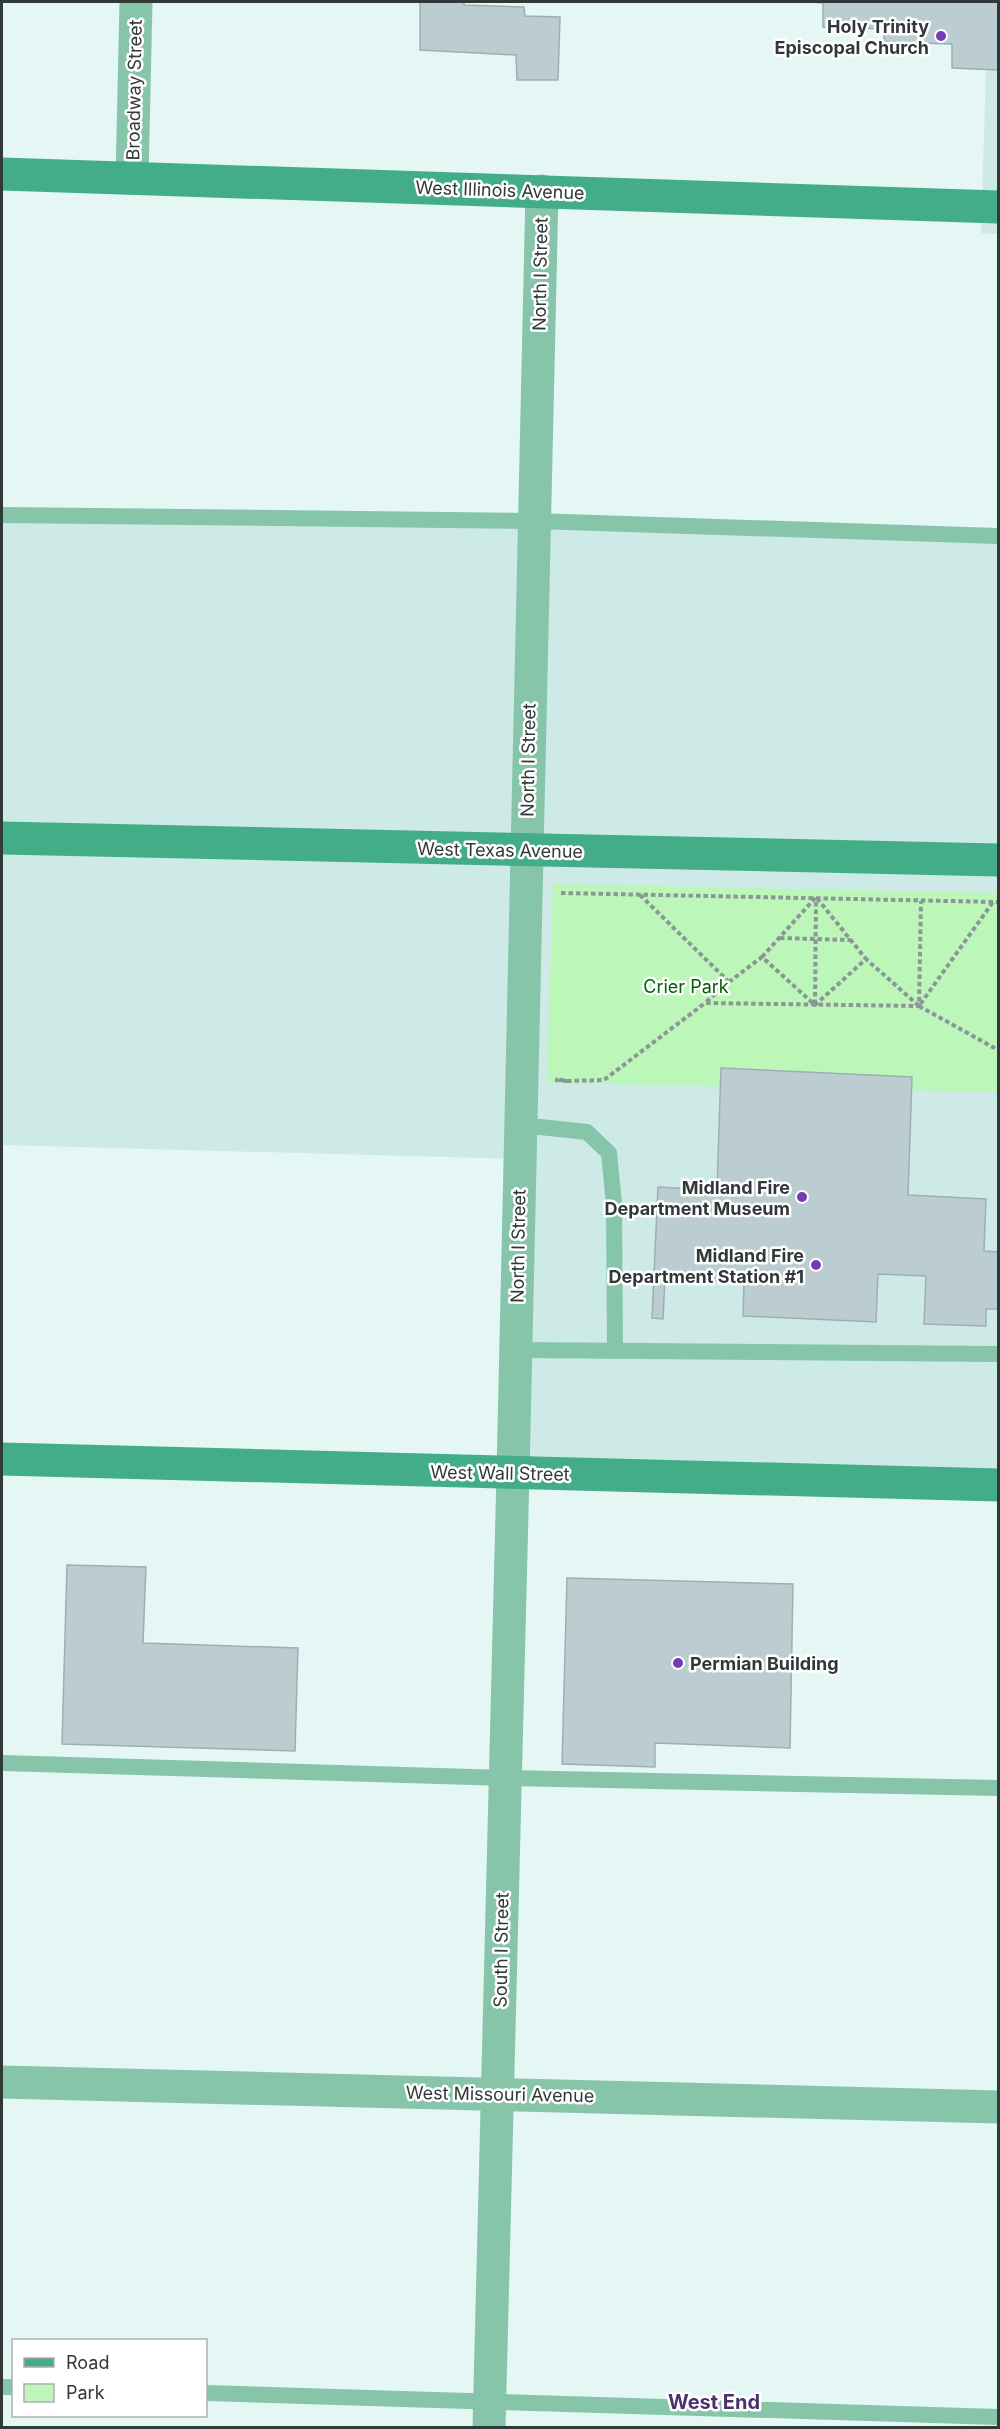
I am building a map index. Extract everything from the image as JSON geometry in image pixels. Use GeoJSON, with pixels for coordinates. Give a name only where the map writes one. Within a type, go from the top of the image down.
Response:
{"type":"FeatureCollection","features":[{"type":"Feature","properties":{"kind":"main road","name":"West Illinois Avenue"},"geometry":{"type":"LineString","coordinates":[[2,174],[999,207]]}},
{"type":"Feature","properties":{"kind":"main road","name":"West Texas Avenue"},"geometry":{"type":"LineString","coordinates":[[2,837],[999,860]]}},
{"type":"Feature","properties":{"kind":"main road","name":"West Wall Street"},"geometry":{"type":"LineString","coordinates":[[2,1460],[999,1485]]}},
{"type":"Feature","properties":{"kind":"street","name":"Broadway Street"},"geometry":{"type":"LineString","coordinates":[[132,178],[136,2]]}},
{"type":"Feature","properties":{"kind":"street","name":"North I Street"},"geometry":{"type":"LineString","coordinates":[[513,1473],[521,1125],[537,1078],[526,850],[542,191]]}},
{"type":"Feature","properties":{"kind":"street","name":"South I Street"},"geometry":{"type":"LineString","coordinates":[[489,2414],[513,1473]]}},
{"type":"Feature","properties":{"kind":"street","name":"West Missouri Avenue"},"geometry":{"type":"LineString","coordinates":[[2,2082],[999,2107]]}},
{"type":"Feature","properties":{"kind":"lane"},"geometry":{"type":"LineString","coordinates":[[2,515],[534,521],[999,536]]}},
{"type":"Feature","properties":{"kind":"lane"},"geometry":{"type":"LineString","coordinates":[[521,1125],[587,1132],[609,1154],[614,1204],[615,1351]]}},
{"type":"Feature","properties":{"kind":"lane"},"geometry":{"type":"LineString","coordinates":[[516,1350],[999,1354]]}},
{"type":"Feature","properties":{"kind":"lane"},"geometry":{"type":"LineString","coordinates":[[2,1763],[506,1778],[999,1788]]}},
{"type":"Feature","properties":{"kind":"lane"},"geometry":{"type":"LineString","coordinates":[[207,2393],[489,2414],[999,2417]]}},
{"type":"Feature","properties":{"kind":"path"},"geometry":{"type":"LineString","coordinates":[[557,896],[566,892],[996,902]]}},
{"type":"Feature","properties":{"kind":"path"},"geometry":{"type":"LineString","coordinates":[[639,894],[729,982]]}},
{"type":"Feature","properties":{"kind":"path"},"geometry":{"type":"LineString","coordinates":[[537,1078],[567,1081],[604,1080],[762,957],[816,897]]}},
{"type":"Feature","properties":{"kind":"path"},"geometry":{"type":"LineString","coordinates":[[815,1005],[816,897]]}},
{"type":"Feature","properties":{"kind":"path"},"geometry":{"type":"LineString","coordinates":[[816,897],[866,959],[919,1006],[999,1050]]}},
{"type":"Feature","properties":{"kind":"path"},"geometry":{"type":"LineString","coordinates":[[919,1006],[921,901]]}},
{"type":"Feature","properties":{"kind":"path"},"geometry":{"type":"LineString","coordinates":[[919,1006],[996,902]]}},
{"type":"Feature","properties":{"kind":"path"},"geometry":{"type":"LineString","coordinates":[[779,938],[851,940]]}},
{"type":"Feature","properties":{"kind":"path"},"geometry":{"type":"LineString","coordinates":[[762,957],[815,1005]]}},
{"type":"Feature","properties":{"kind":"path"},"geometry":{"type":"LineString","coordinates":[[815,1005],[866,959]]}},
{"type":"Feature","properties":{"kind":"path"},"geometry":{"type":"LineString","coordinates":[[705,1003],[919,1006]]}},
{"type":"Feature","properties":{"kind":"path"},"geometry":{"type":"LineString","coordinates":[[537,1078],[567,1081]]}},
{"type":"Feature","properties":{"kind":"shaded area"},"geometry":{"type":"Polygon","coordinates":[[[988,2],[998,2],[998,234],[981,233],[988,2]]]}},
{"type":"Feature","properties":{"kind":"shaded area"},"geometry":{"type":"Polygon","coordinates":[[[2,510],[998,538],[998,1484],[512,1473],[519,1159],[2,1145],[2,510]]]}},
{"type":"Feature","properties":{"kind":"green space","name":"Crier Park"},"geometry":{"type":"Polygon","coordinates":[[[553,884],[998,893],[998,1092],[547,1083],[553,884]]]}},
{"type":"Feature","properties":{"kind":"building"},"geometry":{"type":"Polygon","coordinates":[[[420,2],[464,2],[464,5],[524,7],[525,16],[560,17],[558,80],[517,80],[516,55],[420,50],[420,2]]]}},
{"type":"Feature","properties":{"kind":"building","name":"Holy Trinity Episcopal Church"},"geometry":{"type":"Polygon","coordinates":[[[810,2],[998,2],[998,70],[952,68],[952,44],[884,42],[884,29],[823,27],[823,3],[810,2]]]}},
{"type":"Feature","properties":{"kind":"building","name":"Midland Fire Department Museum"},"geometry":{"type":"Polygon","coordinates":[[[721,1068],[912,1077],[908,1195],[986,1199],[984,1251],[998,1252],[998,1309],[986,1309],[986,1326],[924,1324],[926,1276],[878,1274],[876,1322],[743,1316],[744,1283],[665,1279],[663,1319],[652,1318],[658,1187],[717,1190],[721,1068]]]}},
{"type":"Feature","properties":{"kind":"building"},"geometry":{"type":"Polygon","coordinates":[[[67,1565],[146,1567],[143,1643],[298,1648],[295,1751],[62,1744],[67,1565]]]}},
{"type":"Feature","properties":{"kind":"building","name":"Permian Building"},"geometry":{"type":"Polygon","coordinates":[[[567,1578],[793,1584],[790,1748],[655,1743],[655,1767],[562,1764],[567,1578]]]}},
{"type":"Feature","properties":{"kind":"place","name":"Holy Trinity Episcopal Church"},"geometry":{"type":"Point","coordinates":[941,36]}},
{"type":"Feature","properties":{"kind":"place","name":"Midland Fire Department Museum"},"geometry":{"type":"Point","coordinates":[802,1197]}},
{"type":"Feature","properties":{"kind":"place","name":"Midland Fire Department Station #1"},"geometry":{"type":"Point","coordinates":[816,1265]}},
{"type":"Feature","properties":{"kind":"place","name":"Permian Building"},"geometry":{"type":"Point","coordinates":[678,1663]}},
{"type":"Feature","properties":{"kind":"district","name":"West End"},"geometry":{"type":"Point","coordinates":[714,2402]}}]}
